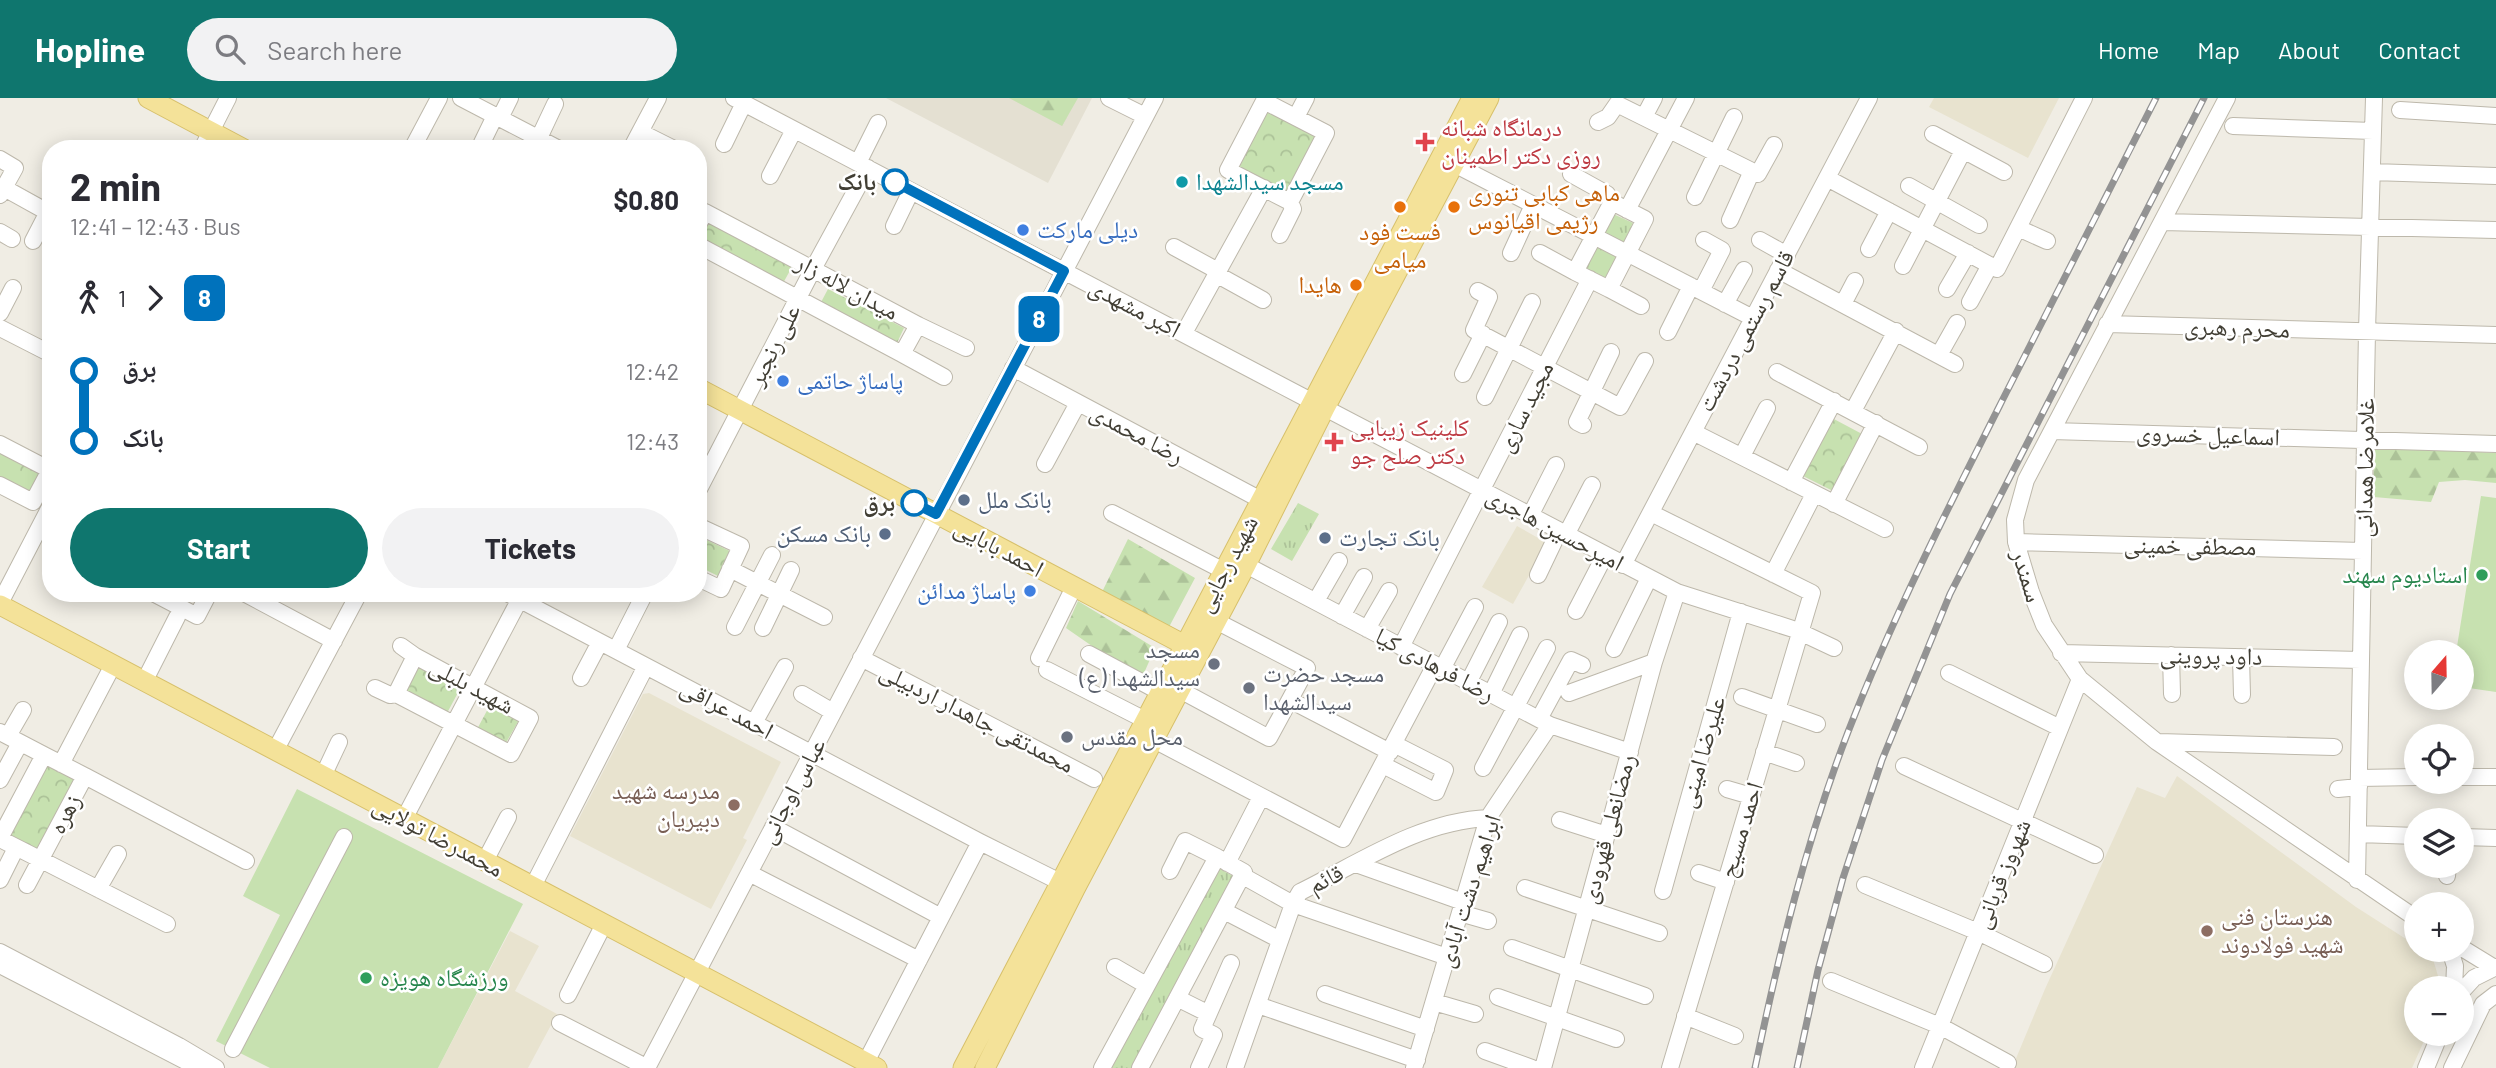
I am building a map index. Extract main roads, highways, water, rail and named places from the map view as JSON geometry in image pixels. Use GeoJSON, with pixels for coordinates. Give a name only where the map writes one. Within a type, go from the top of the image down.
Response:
{"type":"FeatureCollection","features":[{"type":"Feature","properties":{"kind":"main road"},"geometry":{"type":"LineString","coordinates":[[148,98],[207,140]]}},
{"type":"Feature","properties":{"kind":"main road","name":"شهید رجایی"},"geometry":{"type":"LineString","coordinates":[[985,1068],[1144,720],[1160,692],[1216,621],[1246,565],[1319,405],[1472,98]]}},
{"type":"Feature","properties":{"kind":"main road","name":"شهید رجایی"},"geometry":{"type":"LineString","coordinates":[[963,1068],[1154,740],[1180,690],[1192,649],[1224,571],[1261,500],[1319,405],[1489,98]]}},
{"type":"Feature","properties":{"kind":"main road","name":"احمد بابایی"},"geometry":{"type":"LineString","coordinates":[[707,393],[1192,649]]}},
{"type":"Feature","properties":{"kind":"main road","name":"محمدرضا تولایی"},"geometry":{"type":"LineString","coordinates":[[0,604],[871,1065]]}},
{"type":"Feature","properties":{"kind":"railway"},"geometry":{"type":"LineString","coordinates":[[1755,1068],[1806,856],[1833,773],[1865,689],[1943,520],[2156,98]]}},
{"type":"Feature","properties":{"kind":"railway"},"geometry":{"type":"LineString","coordinates":[[1797,1068],[1818,970],[1843,878],[1882,760],[1950,594],[2204,98]]}},
{"type":"Feature","properties":{"kind":"place","name":"درمانگاه شبانه روزی دکتر اطمینان"},"geometry":{"type":"Point","coordinates":[1425,142]}},
{"type":"Feature","properties":{"kind":"place","name":"بانک"},"geometry":{"type":"Point","coordinates":[895,182]}},
{"type":"Feature","properties":{"kind":"place","name":"مسجد سیدالشهدا"},"geometry":{"type":"Point","coordinates":[1182,182]}},
{"type":"Feature","properties":{"kind":"place","name":"فست فود میامی"},"geometry":{"type":"Point","coordinates":[1400,207]}},
{"type":"Feature","properties":{"kind":"place","name":"ماهی کبابی تنوری رژیمی اقیانوس"},"geometry":{"type":"Point","coordinates":[1454,207]}},
{"type":"Feature","properties":{"kind":"place","name":"دیلی مارکت"},"geometry":{"type":"Point","coordinates":[1023,230]}},
{"type":"Feature","properties":{"kind":"place","name":"هایدا"},"geometry":{"type":"Point","coordinates":[1356,285]}},
{"type":"Feature","properties":{"kind":"place","name":"پاساژ حاتمی"},"geometry":{"type":"Point","coordinates":[783,381]}},
{"type":"Feature","properties":{"kind":"place","name":"کلینیک زیبایی دکتر صلح جو"},"geometry":{"type":"Point","coordinates":[1334,442]}},
{"type":"Feature","properties":{"kind":"place","name":"بانک ملل"},"geometry":{"type":"Point","coordinates":[964,500]}},
{"type":"Feature","properties":{"kind":"place","name":"برق"},"geometry":{"type":"Point","coordinates":[914,503]}},
{"type":"Feature","properties":{"kind":"place","name":"بانک مسکن"},"geometry":{"type":"Point","coordinates":[885,534]}},
{"type":"Feature","properties":{"kind":"place","name":"بانک تجارت"},"geometry":{"type":"Point","coordinates":[1325,538]}},
{"type":"Feature","properties":{"kind":"place","name":"استادیوم سهند"},"geometry":{"type":"Point","coordinates":[2482,575]}},
{"type":"Feature","properties":{"kind":"place","name":"پاساژ مدائن"},"geometry":{"type":"Point","coordinates":[1030,591]}},
{"type":"Feature","properties":{"kind":"place","name":"مسجد سیدالشهدا (ع)"},"geometry":{"type":"Point","coordinates":[1214,664]}},
{"type":"Feature","properties":{"kind":"place","name":"مسجد حضرت سیدالشهدا"},"geometry":{"type":"Point","coordinates":[1249,688]}},
{"type":"Feature","properties":{"kind":"place","name":"محل مقدس"},"geometry":{"type":"Point","coordinates":[1067,737]}},
{"type":"Feature","properties":{"kind":"place","name":"مدرسه شهید دبیریان"},"geometry":{"type":"Point","coordinates":[734,805]}},
{"type":"Feature","properties":{"kind":"place","name":"هنرستان فنی شهید فولادوند"},"geometry":{"type":"Point","coordinates":[2207,931]}},
{"type":"Feature","properties":{"kind":"place","name":"ورزشگاه هویزه"},"geometry":{"type":"Point","coordinates":[366,978]}}]}
